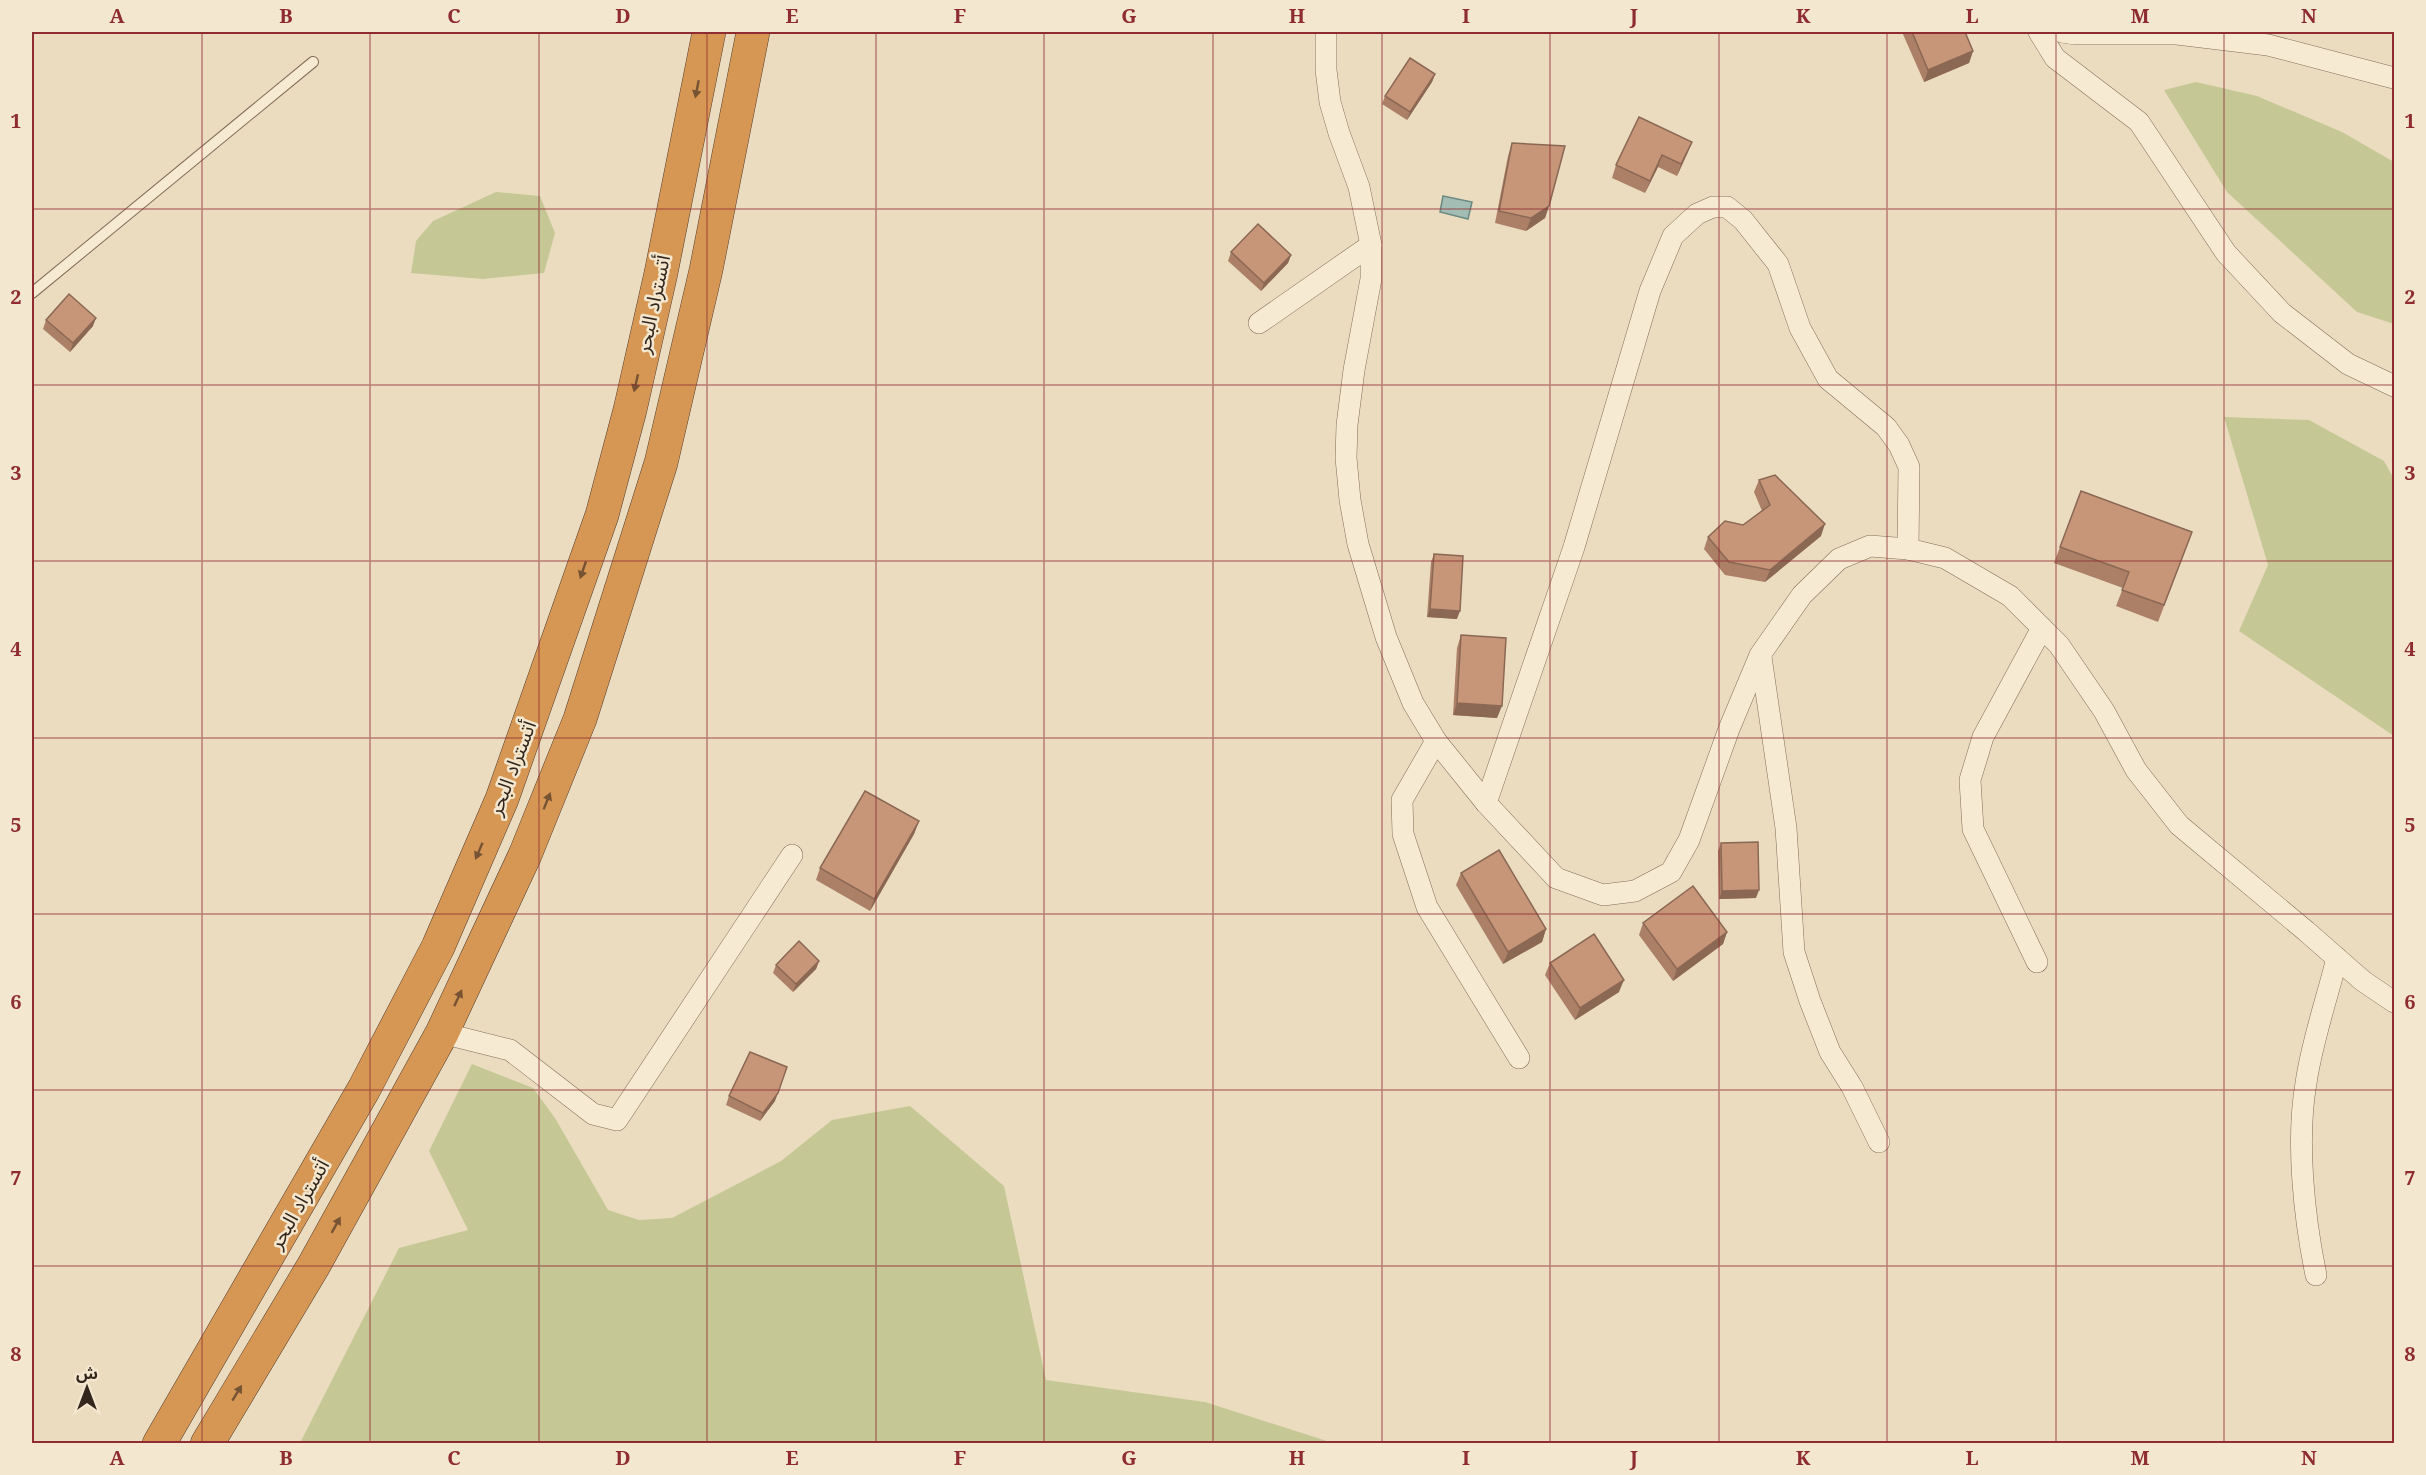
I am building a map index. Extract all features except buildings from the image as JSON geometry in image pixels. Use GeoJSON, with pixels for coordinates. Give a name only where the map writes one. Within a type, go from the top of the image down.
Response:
{"type":"FeatureCollection","features":[{"type":"Feature","properties":{"kind":"highway","name":"أتستراد البحر"},"geometry":{"type":"LineString","coordinates":[[159,1443],[364,1089],[438,947],[502,799],[605,505],[630,410],[661,273],[709,32]]}},
{"type":"Feature","properties":{"kind":"highway"},"geometry":{"type":"LineString","coordinates":[[207,1443],[314,1265],[442,1033],[525,855],[580,719],[661,463],[706,270],[753,32]]}},
{"type":"Feature","properties":{"kind":"street"},"geometry":{"type":"LineString","coordinates":[[1326,32],[1326,70],[1330,102],[1359,187],[1371,245],[1371,279],[1354,370],[1347,424],[1346,458],[1350,500],[1358,544],[1386,637],[1413,703],[1436,741],[1486,803],[1556,878],[1603,895],[1635,891],[1671,872],[1689,840],[1729,729],[1760,655],[1802,595],[1839,560],[1870,546],[1908,549],[1945,558],[2010,596],[2059,645],[2104,711],[2136,770],[2179,825],[2362,981],[2394,1002]]}},
{"type":"Feature","properties":{"kind":"street"},"geometry":{"type":"LineString","coordinates":[[2039,32],[2055,58],[2139,122],[2226,253],[2282,313],[2348,364],[2394,386]]}},
{"type":"Feature","properties":{"kind":"street"},"geometry":{"type":"LineString","coordinates":[[2062,32],[2177,34],[2268,45],[2394,78]]}},
{"type":"Feature","properties":{"kind":"street"},"geometry":{"type":"LineString","coordinates":[[1486,803],[1574,547],[1650,291],[1673,236],[1697,214],[1713,207],[1726,207],[1743,220],[1778,264],[1800,328],[1828,379],[1886,427],[1899,444],[1909,467],[1908,549]]}},
{"type":"Feature","properties":{"kind":"street"},"geometry":{"type":"LineString","coordinates":[[1259,323],[1371,245]]}},
{"type":"Feature","properties":{"kind":"street"},"geometry":{"type":"LineString","coordinates":[[2037,962],[1973,829],[1970,780],[1983,737],[2042,628]]}},
{"type":"Feature","properties":{"kind":"street"},"geometry":{"type":"LineString","coordinates":[[1760,655],[1786,828],[1794,951],[1830,1052],[1852,1087],[1879,1142]]}},
{"type":"Feature","properties":{"kind":"street"},"geometry":{"type":"LineString","coordinates":[[1436,741],[1402,800],[1403,834],[1427,907],[1519,1058]]}},
{"type":"Feature","properties":{"kind":"street"},"geometry":{"type":"LineString","coordinates":[[442,1033],[510,1050],[593,1114],[617,1120],[792,855]]}},
{"type":"Feature","properties":{"kind":"street"},"geometry":{"type":"LineString","coordinates":[[2316,1275],[2306,1223],[2302,1125],[2306,1083],[2337,958]]}},
{"type":"Feature","properties":{"kind":"lane"},"geometry":{"type":"LineString","coordinates":[[32,293],[313,62]]}},
{"type":"Feature","properties":{"kind":"green space"},"geometry":{"type":"Polygon","coordinates":[[[2196,82],[2257,96],[2342,132],[2394,162],[2394,324],[2357,312],[2227,192],[2164,90],[2196,82]]]}},
{"type":"Feature","properties":{"kind":"green space"},"geometry":{"type":"Polygon","coordinates":[[[496,192],[540,196],[555,233],[544,273],[483,279],[411,273],[416,241],[433,221],[496,192]]]}},
{"type":"Feature","properties":{"kind":"green space"},"geometry":{"type":"Polygon","coordinates":[[[2224,417],[2309,420],[2384,461],[2394,479],[2394,736],[2239,631],[2268,565],[2224,417]]]}},
{"type":"Feature","properties":{"kind":"green space"},"geometry":{"type":"Polygon","coordinates":[[[472,1064],[533,1088],[555,1118],[608,1210],[639,1220],[672,1218],[781,1161],[832,1120],[910,1106],[1004,1186],[1046,1380],[1205,1402],[1333,1443],[300,1443],[399,1248],[468,1230],[429,1151],[472,1064]]]}},
{"type":"Feature","properties":{"kind":"water"},"geometry":{"type":"Polygon","coordinates":[[[1443,196],[1472,202],[1468,219],[1440,212],[1443,196]]]}}]}
